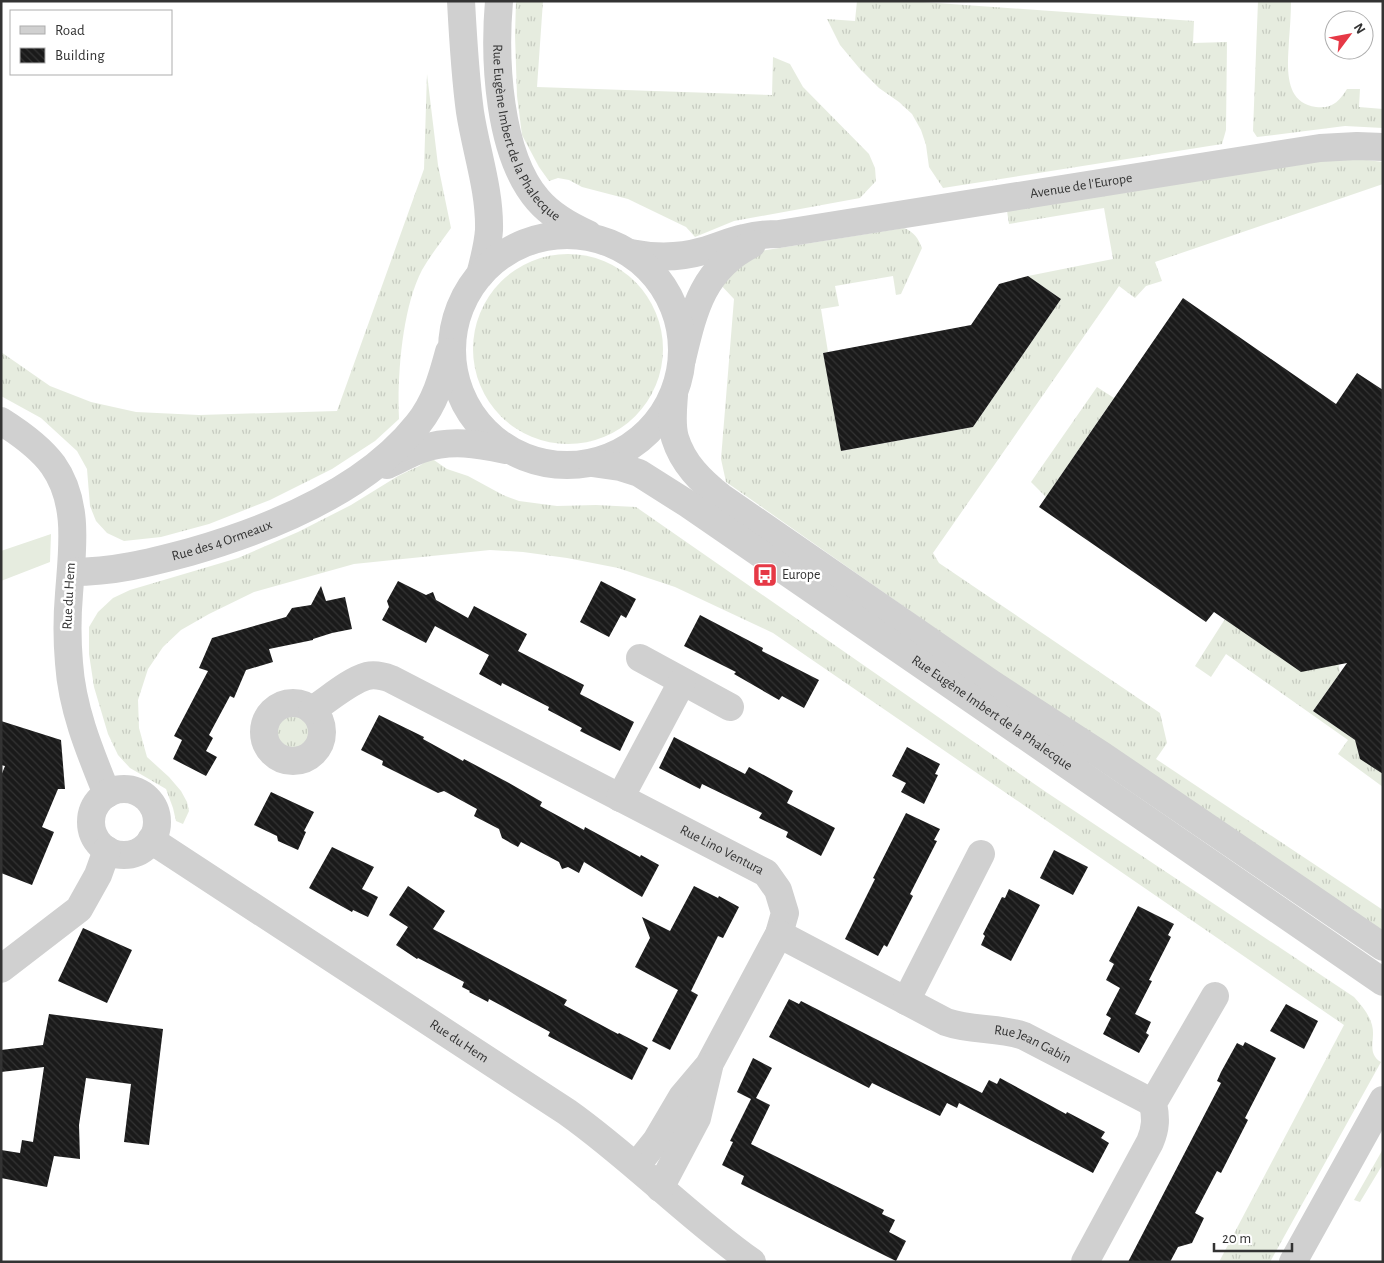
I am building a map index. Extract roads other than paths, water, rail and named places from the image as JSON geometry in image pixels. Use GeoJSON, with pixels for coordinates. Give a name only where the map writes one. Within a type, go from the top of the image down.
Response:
{"type":"FeatureCollection","features":[{"type":"Feature","properties":{"kind":"street"},"geometry":{"type":"LineString","coordinates":[[461,1],[464,59],[470,113],[488,209],[489,232],[487,250],[480,275]]}},
{"type":"Feature","properties":{"kind":"street","name":"Rue Eugène Imbert de la Phalecque"},"geometry":{"type":"LineString","coordinates":[[499,1],[497,19],[498,66],[506,128],[514,159],[525,182],[541,203],[553,214],[573,227],[630,253]]}},
{"type":"Feature","properties":{"kind":"street","name":"Avenue de l'Europe"},"geometry":{"type":"LineString","coordinates":[[630,253],[648,257],[680,255],[703,251],[742,238],[779,234],[1293,152],[1338,146],[1383,147]]}},
{"type":"Feature","properties":{"kind":"street","name":"Avenue de l'Europe"},"geometry":{"type":"LineString","coordinates":[[682,359],[691,320],[700,297],[722,264],[738,251],[779,234]]}},
{"type":"Feature","properties":{"kind":"street"},"geometry":{"type":"LineString","coordinates":[[596,238],[562,235],[527,242],[501,256],[480,275],[458,312],[452,341],[454,370],[462,397],[469,410],[487,433],[510,450],[537,462],[565,466],[592,463],[615,455],[637,443],[658,421],[674,395],[681,371],[682,359],[682,334],[676,310],[657,278],[640,260],[630,253]]}},
{"type":"Feature","properties":{"kind":"street","name":"Rue des 4 Ormeaux"},"geometry":{"type":"LineString","coordinates":[[362,475],[399,444],[418,424],[434,400],[452,341]]}},
{"type":"Feature","properties":{"kind":"street","name":"Rue Eugène Imbert de la Phalecque"},"geometry":{"type":"LineString","coordinates":[[674,395],[673,423],[675,438],[682,455],[702,482],[721,497],[992,684],[1103,756],[1383,947]]}},
{"type":"Feature","properties":{"kind":"street","name":"Rue du Hem"},"geometry":{"type":"LineString","coordinates":[[1,421],[43,452],[61,479],[71,508],[71,572],[67,630],[71,683],[80,724],[107,794]]}},
{"type":"Feature","properties":{"kind":"street","name":"Rue des 4 Ormeaux"},"geometry":{"type":"LineString","coordinates":[[71,572],[132,567],[215,545],[283,519],[326,497],[362,475],[422,449],[441,444],[462,442],[510,450]]}},
{"type":"Feature","properties":{"kind":"street","name":"Rue Eugène Imbert de la Phalecque"},"geometry":{"type":"LineString","coordinates":[[592,463],[620,467],[639,473],[688,504],[1383,982]]}},
{"type":"Feature","properties":{"kind":"street"},"geometry":{"type":"LineString","coordinates":[[640,658],[730,707]]}},
{"type":"Feature","properties":{"kind":"street","name":"Rue Lino Ventura"},"geometry":{"type":"LineString","coordinates":[[312,710],[358,680],[368,676],[378,675],[391,679],[766,873],[778,890],[785,913],[779,934],[709,1065],[682,1097],[656,1141],[636,1166]]}},
{"type":"Feature","properties":{"kind":"street"},"geometry":{"type":"LineString","coordinates":[[620,798],[682,682]]}},
{"type":"Feature","properties":{"kind":"street"},"geometry":{"type":"LineString","coordinates":[[128,789],[139,792],[148,799],[154,808],[157,819],[156,830],[151,840],[144,848],[134,853],[123,855],[107,850],[96,838],[91,822],[95,806],[107,794],[117,790],[128,789]]}},
{"type":"Feature","properties":{"kind":"street","name":"Rue du Hem"},"geometry":{"type":"LineString","coordinates":[[151,840],[567,1112],[611,1145],[716,1236],[752,1262]]}},
{"type":"Feature","properties":{"kind":"street"},"geometry":{"type":"LineString","coordinates":[[1,970],[79,908],[98,875],[107,850]]}},
{"type":"Feature","properties":{"kind":"street"},"geometry":{"type":"LineString","coordinates":[[906,1001],[981,854]]}},
{"type":"Feature","properties":{"kind":"street","name":"Rue Jean Gabin"},"geometry":{"type":"LineString","coordinates":[[779,934],[946,1022],[959,1026],[1002,1030],[1024,1036],[1153,1103]]}},
{"type":"Feature","properties":{"kind":"street"},"geometry":{"type":"LineString","coordinates":[[1086,1262],[1150,1142],[1155,1129],[1156,1118],[1153,1103],[1215,996]]}},
{"type":"Feature","properties":{"kind":"street","name":"Rue Lino Ventura"},"geometry":{"type":"LineString","coordinates":[[660,1188],[696,1118],[709,1065]]}},
{"type":"Feature","properties":{"kind":"street"},"geometry":{"type":"LineString","coordinates":[[1293,1262],[1383,1100]]}},
{"type":"Feature","properties":{"kind":"place","name":"Europe"},"geometry":{"type":"Point","coordinates":[765,575]}}]}
